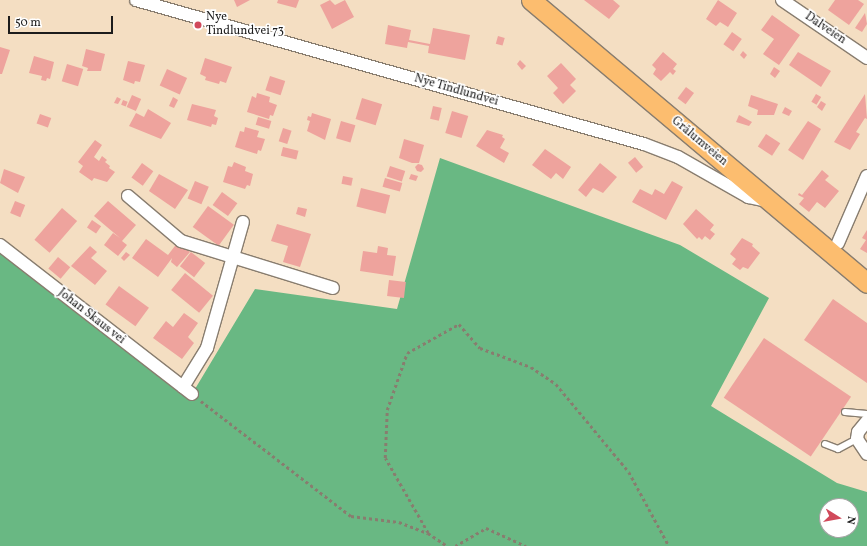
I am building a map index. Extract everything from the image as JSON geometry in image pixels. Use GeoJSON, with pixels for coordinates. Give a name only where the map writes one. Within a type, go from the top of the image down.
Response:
{"type":"FeatureCollection","features":[{"type":"Feature","properties":{"kind":"main road","name":"Grålumveien"},"geometry":{"type":"LineString","coordinates":[[532,0],[767,201],[867,283]]}},
{"type":"Feature","properties":{"kind":"street","name":"Nye Tindlundvei"},"geometry":{"type":"LineString","coordinates":[[136,0],[644,144],[678,158],[748,197],[767,201]]}},
{"type":"Feature","properties":{"kind":"street","name":"Dalveien"},"geometry":{"type":"LineString","coordinates":[[782,0],[867,58]]}},
{"type":"Feature","properties":{"kind":"street"},"geometry":{"type":"LineString","coordinates":[[838,243],[867,176]]}},
{"type":"Feature","properties":{"kind":"street"},"geometry":{"type":"LineString","coordinates":[[128,196],[181,241],[333,288]]}},
{"type":"Feature","properties":{"kind":"street"},"geometry":{"type":"LineString","coordinates":[[187,391],[207,348],[242,222]]}},
{"type":"Feature","properties":{"kind":"street","name":"Johan Skaus vei"},"geometry":{"type":"LineString","coordinates":[[0,245],[187,391]]}},
{"type":"Feature","properties":{"kind":"street"},"geometry":{"type":"LineString","coordinates":[[867,421],[858,432],[857,439],[867,454]]}},
{"type":"Feature","properties":{"kind":"lane"},"geometry":{"type":"LineString","coordinates":[[845,412],[867,414]]}},
{"type":"Feature","properties":{"kind":"lane"},"geometry":{"type":"LineString","coordinates":[[825,444],[838,449],[857,439]]}},
{"type":"Feature","properties":{"kind":"path"},"geometry":{"type":"LineString","coordinates":[[428,533],[384,458],[387,410],[407,353],[460,324],[480,348],[531,367],[556,384],[629,472],[668,546]]}},
{"type":"Feature","properties":{"kind":"path"},"geometry":{"type":"LineString","coordinates":[[187,391],[351,516],[399,522],[428,533],[447,546]]}},
{"type":"Feature","properties":{"kind":"path"},"geometry":{"type":"LineString","coordinates":[[455,546],[486,528],[526,546]]}},
{"type":"Feature","properties":{"kind":"green space"},"geometry":{"type":"Polygon","coordinates":[[[440,158],[680,245],[769,298],[711,406],[837,483],[867,492],[867,546],[0,546],[0,245],[192,394],[255,289],[397,309],[440,158]]]}},
{"type":"Feature","properties":{"kind":"building"},"geometry":{"type":"Polygon","coordinates":[[[234,0],[250,0],[237,7],[234,0]]]}},
{"type":"Feature","properties":{"kind":"building"},"geometry":{"type":"Polygon","coordinates":[[[278,0],[299,0],[296,8],[277,3],[278,0]]]}},
{"type":"Feature","properties":{"kind":"building"},"geometry":{"type":"Polygon","coordinates":[[[330,0],[335,5],[345,0],[354,17],[332,29],[320,5],[330,0]]]}},
{"type":"Feature","properties":{"kind":"building"},"geometry":{"type":"Polygon","coordinates":[[[584,0],[613,0],[620,6],[609,19],[584,0]]]}},
{"type":"Feature","properties":{"kind":"building"},"geometry":{"type":"Polygon","coordinates":[[[718,0],[737,13],[728,27],[720,22],[716,26],[706,19],[718,0]]]}},
{"type":"Feature","properties":{"kind":"building"},"geometry":{"type":"Polygon","coordinates":[[[835,0],[858,0],[864,4],[849,25],[828,10],[835,0]]]}},
{"type":"Feature","properties":{"kind":"building"},"geometry":{"type":"Polygon","coordinates":[[[865,13],[867,24],[862,32],[855,28],[865,13]]]}},
{"type":"Feature","properties":{"kind":"building"},"geometry":{"type":"Polygon","coordinates":[[[772,15],[800,35],[779,65],[763,54],[774,39],[761,30],[772,15]]]}},
{"type":"Feature","properties":{"kind":"building"},"geometry":{"type":"Polygon","coordinates":[[[388,25],[411,30],[409,40],[430,44],[433,28],[470,35],[465,60],[428,53],[429,46],[408,42],[407,48],[385,44],[388,25]]]}},
{"type":"Feature","properties":{"kind":"building"},"geometry":{"type":"Polygon","coordinates":[[[732,32],[742,39],[733,51],[723,44],[732,32]]]}},
{"type":"Feature","properties":{"kind":"building"},"geometry":{"type":"Polygon","coordinates":[[[498,36],[505,38],[503,46],[496,44],[498,36]]]}},
{"type":"Feature","properties":{"kind":"building"},"geometry":{"type":"Polygon","coordinates":[[[0,47],[10,50],[2,74],[0,74],[0,47]]]}},
{"type":"Feature","properties":{"kind":"building"},"geometry":{"type":"Polygon","coordinates":[[[86,49],[105,54],[101,71],[87,71],[88,68],[82,66],[86,49]]]}},
{"type":"Feature","properties":{"kind":"building"},"geometry":{"type":"Polygon","coordinates":[[[743,51],[747,55],[744,59],[740,55],[743,51]]]}},
{"type":"Feature","properties":{"kind":"building"},"geometry":{"type":"Polygon","coordinates":[[[663,52],[677,64],[673,69],[676,71],[673,75],[670,72],[661,81],[653,74],[656,69],[652,65],[663,52]]]}},
{"type":"Feature","properties":{"kind":"building"},"geometry":{"type":"Polygon","coordinates":[[[798,52],[831,71],[821,87],[789,65],[798,52]]]}},
{"type":"Feature","properties":{"kind":"building"},"geometry":{"type":"Polygon","coordinates":[[[34,56],[54,62],[50,79],[47,78],[46,81],[41,80],[42,76],[29,73],[34,56]]]}},
{"type":"Feature","properties":{"kind":"building"},"geometry":{"type":"Polygon","coordinates":[[[205,58],[232,67],[226,83],[220,81],[219,84],[205,80],[206,77],[200,74],[205,58]]]}},
{"type":"Feature","properties":{"kind":"building"},"geometry":{"type":"Polygon","coordinates":[[[520,60],[526,66],[522,70],[517,64],[520,60]]]}},
{"type":"Feature","properties":{"kind":"building"},"geometry":{"type":"Polygon","coordinates":[[[128,61],[145,65],[140,82],[135,81],[134,84],[123,80],[128,61]]]}},
{"type":"Feature","properties":{"kind":"building"},"geometry":{"type":"Polygon","coordinates":[[[561,63],[576,79],[570,85],[576,91],[563,104],[553,93],[558,88],[547,76],[561,63]]]}},
{"type":"Feature","properties":{"kind":"building"},"geometry":{"type":"Polygon","coordinates":[[[67,64],[83,69],[78,86],[62,81],[67,64]]]}},
{"type":"Feature","properties":{"kind":"building"},"geometry":{"type":"Polygon","coordinates":[[[774,67],[780,71],[775,78],[770,74],[774,67]]]}},
{"type":"Feature","properties":{"kind":"building"},"geometry":{"type":"Polygon","coordinates":[[[167,69],[187,78],[180,94],[160,85],[167,69]]]}},
{"type":"Feature","properties":{"kind":"building"},"geometry":{"type":"Polygon","coordinates":[[[270,76],[285,81],[281,95],[265,90],[270,76]]]}},
{"type":"Feature","properties":{"kind":"building"},"geometry":{"type":"Polygon","coordinates":[[[686,87],[694,93],[686,104],[678,98],[686,87]]]}},
{"type":"Feature","properties":{"kind":"building"},"geometry":{"type":"Polygon","coordinates":[[[257,93],[270,97],[269,102],[277,105],[273,116],[270,115],[269,119],[247,112],[252,96],[256,98],[257,93]]]}},
{"type":"Feature","properties":{"kind":"building"},"geometry":{"type":"Polygon","coordinates":[[[816,94],[821,97],[817,105],[811,102],[816,94]]]}},
{"type":"Feature","properties":{"kind":"building"},"geometry":{"type":"Polygon","coordinates":[[[865,94],[867,119],[865,118],[856,132],[860,134],[850,150],[834,142],[865,94]]]}},
{"type":"Feature","properties":{"kind":"building"},"geometry":{"type":"Polygon","coordinates":[[[132,95],[141,99],[136,111],[127,107],[132,95]]]}},
{"type":"Feature","properties":{"kind":"building"},"geometry":{"type":"Polygon","coordinates":[[[751,95],[778,104],[774,115],[757,115],[758,110],[748,106],[751,95]]]}},
{"type":"Feature","properties":{"kind":"building"},"geometry":{"type":"Polygon","coordinates":[[[117,97],[121,99],[118,104],[114,103],[117,97]]]}},
{"type":"Feature","properties":{"kind":"building"},"geometry":{"type":"Polygon","coordinates":[[[173,97],[178,100],[174,108],[169,106],[173,97]]]}},
{"type":"Feature","properties":{"kind":"building"},"geometry":{"type":"Polygon","coordinates":[[[362,98],[382,104],[376,125],[356,119],[362,98]]]}},
{"type":"Feature","properties":{"kind":"building"},"geometry":{"type":"Polygon","coordinates":[[[123,100],[128,102],[126,107],[121,105],[123,100]]]}},
{"type":"Feature","properties":{"kind":"building"},"geometry":{"type":"Polygon","coordinates":[[[821,101],[826,104],[822,111],[817,107],[821,101]]]}},
{"type":"Feature","properties":{"kind":"building"},"geometry":{"type":"Polygon","coordinates":[[[192,104],[216,110],[214,116],[218,118],[216,125],[212,124],[211,127],[187,120],[192,104]]]}},
{"type":"Feature","properties":{"kind":"building"},"geometry":{"type":"Polygon","coordinates":[[[433,106],[442,108],[439,121],[430,119],[433,106]]]}},
{"type":"Feature","properties":{"kind":"building"},"geometry":{"type":"Polygon","coordinates":[[[785,107],[792,111],[789,116],[782,113],[785,107]]]}},
{"type":"Feature","properties":{"kind":"building"},"geometry":{"type":"Polygon","coordinates":[[[148,109],[171,123],[161,139],[129,126],[136,113],[144,117],[148,109]]]}},
{"type":"Feature","properties":{"kind":"building"},"geometry":{"type":"Polygon","coordinates":[[[452,111],[468,116],[462,138],[445,133],[452,111]]]}},
{"type":"Feature","properties":{"kind":"building"},"geometry":{"type":"Polygon","coordinates":[[[312,113],[331,119],[325,140],[307,131],[310,121],[307,120],[308,116],[311,117],[312,113]]]}},
{"type":"Feature","properties":{"kind":"building"},"geometry":{"type":"Polygon","coordinates":[[[40,114],[51,118],[48,128],[37,123],[40,114]]]}},
{"type":"Feature","properties":{"kind":"building"},"geometry":{"type":"Polygon","coordinates":[[[739,115],[752,122],[749,126],[736,122],[739,115]]]}},
{"type":"Feature","properties":{"kind":"building"},"geometry":{"type":"Polygon","coordinates":[[[258,117],[271,121],[269,129],[256,125],[258,117]]]}},
{"type":"Feature","properties":{"kind":"building"},"geometry":{"type":"Polygon","coordinates":[[[341,121],[355,125],[350,142],[336,138],[341,121]]]}},
{"type":"Feature","properties":{"kind":"building"},"geometry":{"type":"Polygon","coordinates":[[[808,121],[821,129],[803,160],[788,150],[808,121]]]}},
{"type":"Feature","properties":{"kind":"building"},"geometry":{"type":"Polygon","coordinates":[[[245,127],[259,131],[257,137],[265,139],[261,151],[258,150],[257,154],[235,147],[240,131],[244,132],[245,127]]]}},
{"type":"Feature","properties":{"kind":"building"},"geometry":{"type":"Polygon","coordinates":[[[283,128],[292,131],[287,144],[279,141],[283,128]]]}},
{"type":"Feature","properties":{"kind":"building"},"geometry":{"type":"Polygon","coordinates":[[[487,130],[503,135],[502,137],[505,139],[500,148],[509,153],[504,163],[476,146],[487,130]]]}},
{"type":"Feature","properties":{"kind":"building"},"geometry":{"type":"Polygon","coordinates":[[[766,134],[780,143],[772,156],[758,147],[766,134]]]}},
{"type":"Feature","properties":{"kind":"building"},"geometry":{"type":"Polygon","coordinates":[[[404,139],[424,145],[419,163],[412,163],[399,158],[404,139]]]}},
{"type":"Feature","properties":{"kind":"building"},"geometry":{"type":"Polygon","coordinates":[[[95,140],[102,145],[94,157],[99,161],[102,156],[107,160],[105,162],[110,166],[109,168],[115,172],[107,182],[94,178],[92,181],[79,172],[83,166],[78,162],[95,140]]]}},
{"type":"Feature","properties":{"kind":"building"},"geometry":{"type":"Polygon","coordinates":[[[283,147],[299,151],[296,160],[281,156],[283,147]]]}},
{"type":"Feature","properties":{"kind":"building"},"geometry":{"type":"Polygon","coordinates":[[[545,149],[571,167],[563,179],[556,173],[551,179],[532,165],[545,149]]]}},
{"type":"Feature","properties":{"kind":"building"},"geometry":{"type":"Polygon","coordinates":[[[635,157],[643,167],[636,173],[628,163],[635,157]]]}},
{"type":"Feature","properties":{"kind":"building"},"geometry":{"type":"Polygon","coordinates":[[[234,162],[246,167],[245,171],[253,174],[250,186],[247,185],[245,189],[223,182],[228,166],[232,167],[234,162]]]}},
{"type":"Feature","properties":{"kind":"building"},"geometry":{"type":"Polygon","coordinates":[[[142,163],[153,171],[143,186],[131,178],[142,163]]]}},
{"type":"Feature","properties":{"kind":"building"},"geometry":{"type":"Polygon","coordinates":[[[600,163],[617,177],[603,193],[593,188],[586,197],[578,190],[600,163]]]}},
{"type":"Feature","properties":{"kind":"building"},"geometry":{"type":"Polygon","coordinates":[[[418,164],[422,165],[424,169],[421,172],[417,171],[415,167],[418,164]]]}},
{"type":"Feature","properties":{"kind":"building"},"geometry":{"type":"Polygon","coordinates":[[[390,166],[405,171],[402,181],[387,176],[390,166]]]}},
{"type":"Feature","properties":{"kind":"building"},"geometry":{"type":"Polygon","coordinates":[[[4,169],[25,177],[18,193],[0,183],[4,169]]]}},
{"type":"Feature","properties":{"kind":"building"},"geometry":{"type":"Polygon","coordinates":[[[822,170],[829,176],[825,180],[839,191],[825,208],[817,202],[809,212],[799,204],[804,198],[798,195],[799,193],[802,195],[822,170]]]}},
{"type":"Feature","properties":{"kind":"building"},"geometry":{"type":"Polygon","coordinates":[[[159,174],[188,190],[175,209],[149,191],[159,174]]]}},
{"type":"Feature","properties":{"kind":"building"},"geometry":{"type":"Polygon","coordinates":[[[411,174],[418,176],[416,181],[409,179],[411,174]]]}},
{"type":"Feature","properties":{"kind":"building"},"geometry":{"type":"Polygon","coordinates":[[[343,176],[353,178],[351,186],[341,184],[343,176]]]}},
{"type":"Feature","properties":{"kind":"building"},"geometry":{"type":"Polygon","coordinates":[[[385,178],[402,183],[400,192],[383,187],[385,178]]]}},
{"type":"Feature","properties":{"kind":"building"},"geometry":{"type":"Polygon","coordinates":[[[195,181],[209,187],[201,204],[188,198],[195,181]]]}},
{"type":"Feature","properties":{"kind":"building"},"geometry":{"type":"Polygon","coordinates":[[[672,181],[683,187],[666,220],[632,202],[640,189],[652,195],[655,189],[664,194],[672,181]]]}},
{"type":"Feature","properties":{"kind":"building"},"geometry":{"type":"Polygon","coordinates":[[[361,188],[390,195],[386,214],[356,206],[361,188]]]}},
{"type":"Feature","properties":{"kind":"building"},"geometry":{"type":"Polygon","coordinates":[[[222,192],[237,203],[228,216],[213,205],[222,192]]]}},
{"type":"Feature","properties":{"kind":"building"},"geometry":{"type":"Polygon","coordinates":[[[15,201],[25,205],[20,217],[10,213],[15,201]]]}},
{"type":"Feature","properties":{"kind":"building"},"geometry":{"type":"Polygon","coordinates":[[[108,201],[136,225],[122,241],[127,245],[118,256],[104,245],[113,233],[120,238],[94,216],[108,201]]]}},
{"type":"Feature","properties":{"kind":"building"},"geometry":{"type":"Polygon","coordinates":[[[208,206],[234,225],[219,246],[193,227],[208,206]]]}},
{"type":"Feature","properties":{"kind":"building"},"geometry":{"type":"Polygon","coordinates":[[[298,207],[307,209],[305,217],[296,214],[298,207]]]}},
{"type":"Feature","properties":{"kind":"building"},"geometry":{"type":"Polygon","coordinates":[[[62,208],[77,221],[50,253],[34,240],[62,208]]]}},
{"type":"Feature","properties":{"kind":"building"},"geometry":{"type":"Polygon","coordinates":[[[696,209],[714,225],[710,230],[715,234],[710,240],[705,236],[702,240],[699,237],[697,239],[683,224],[696,209]]]}},
{"type":"Feature","properties":{"kind":"building"},"geometry":{"type":"Polygon","coordinates":[[[92,220],[101,226],[96,234],[87,227],[92,220]]]}},
{"type":"Feature","properties":{"kind":"building"},"geometry":{"type":"Polygon","coordinates":[[[277,224],[311,234],[300,267],[283,262],[288,246],[271,241],[277,224]]]}},
{"type":"Feature","properties":{"kind":"building"},"geometry":{"type":"Polygon","coordinates":[[[867,230],[867,253],[860,249],[866,240],[862,238],[867,230]]]}},
{"type":"Feature","properties":{"kind":"building"},"geometry":{"type":"Polygon","coordinates":[[[742,238],[753,244],[752,246],[760,253],[748,269],[743,267],[740,270],[732,264],[736,259],[730,254],[742,238]]]}},
{"type":"Feature","properties":{"kind":"building"},"geometry":{"type":"Polygon","coordinates":[[[146,239],[168,255],[178,242],[190,252],[177,267],[171,262],[172,258],[158,277],[132,258],[146,239]]]}},
{"type":"Feature","properties":{"kind":"building"},"geometry":{"type":"Polygon","coordinates":[[[90,246],[97,252],[91,258],[107,271],[95,285],[71,266],[90,246]]]}},
{"type":"Feature","properties":{"kind":"building"},"geometry":{"type":"Polygon","coordinates":[[[378,246],[388,248],[387,255],[396,256],[393,276],[360,271],[363,251],[377,253],[378,246]]]}},
{"type":"Feature","properties":{"kind":"building"},"geometry":{"type":"Polygon","coordinates":[[[126,252],[130,255],[124,261],[121,258],[126,252]]]}},
{"type":"Feature","properties":{"kind":"building"},"geometry":{"type":"Polygon","coordinates":[[[191,252],[205,263],[194,277],[180,266],[191,252]]]}},
{"type":"Feature","properties":{"kind":"building"},"geometry":{"type":"Polygon","coordinates":[[[58,257],[70,267],[61,279],[48,268],[58,257]]]}},
{"type":"Feature","properties":{"kind":"building"},"geometry":{"type":"Polygon","coordinates":[[[185,273],[213,296],[199,313],[171,290],[185,273]]]}},
{"type":"Feature","properties":{"kind":"building"},"geometry":{"type":"Polygon","coordinates":[[[389,280],[406,282],[404,298],[387,296],[389,280]]]}},
{"type":"Feature","properties":{"kind":"building"},"geometry":{"type":"Polygon","coordinates":[[[119,286],[149,308],[135,326],[105,305],[119,286]]]}},
{"type":"Feature","properties":{"kind":"building"},"geometry":{"type":"Polygon","coordinates":[[[833,299],[867,323],[867,383],[804,340],[833,299]]]}},
{"type":"Feature","properties":{"kind":"building"},"geometry":{"type":"Polygon","coordinates":[[[184,313],[198,323],[188,337],[194,343],[182,359],[153,338],[166,321],[173,327],[184,313]]]}},
{"type":"Feature","properties":{"kind":"building"},"geometry":{"type":"Polygon","coordinates":[[[764,338],[851,397],[811,456],[724,398],[764,338]]]}},
{"type":"Feature","properties":{"kind":"place","name":"Nye Tindlundvei 73"},"geometry":{"type":"Point","coordinates":[198,25]}}]}
